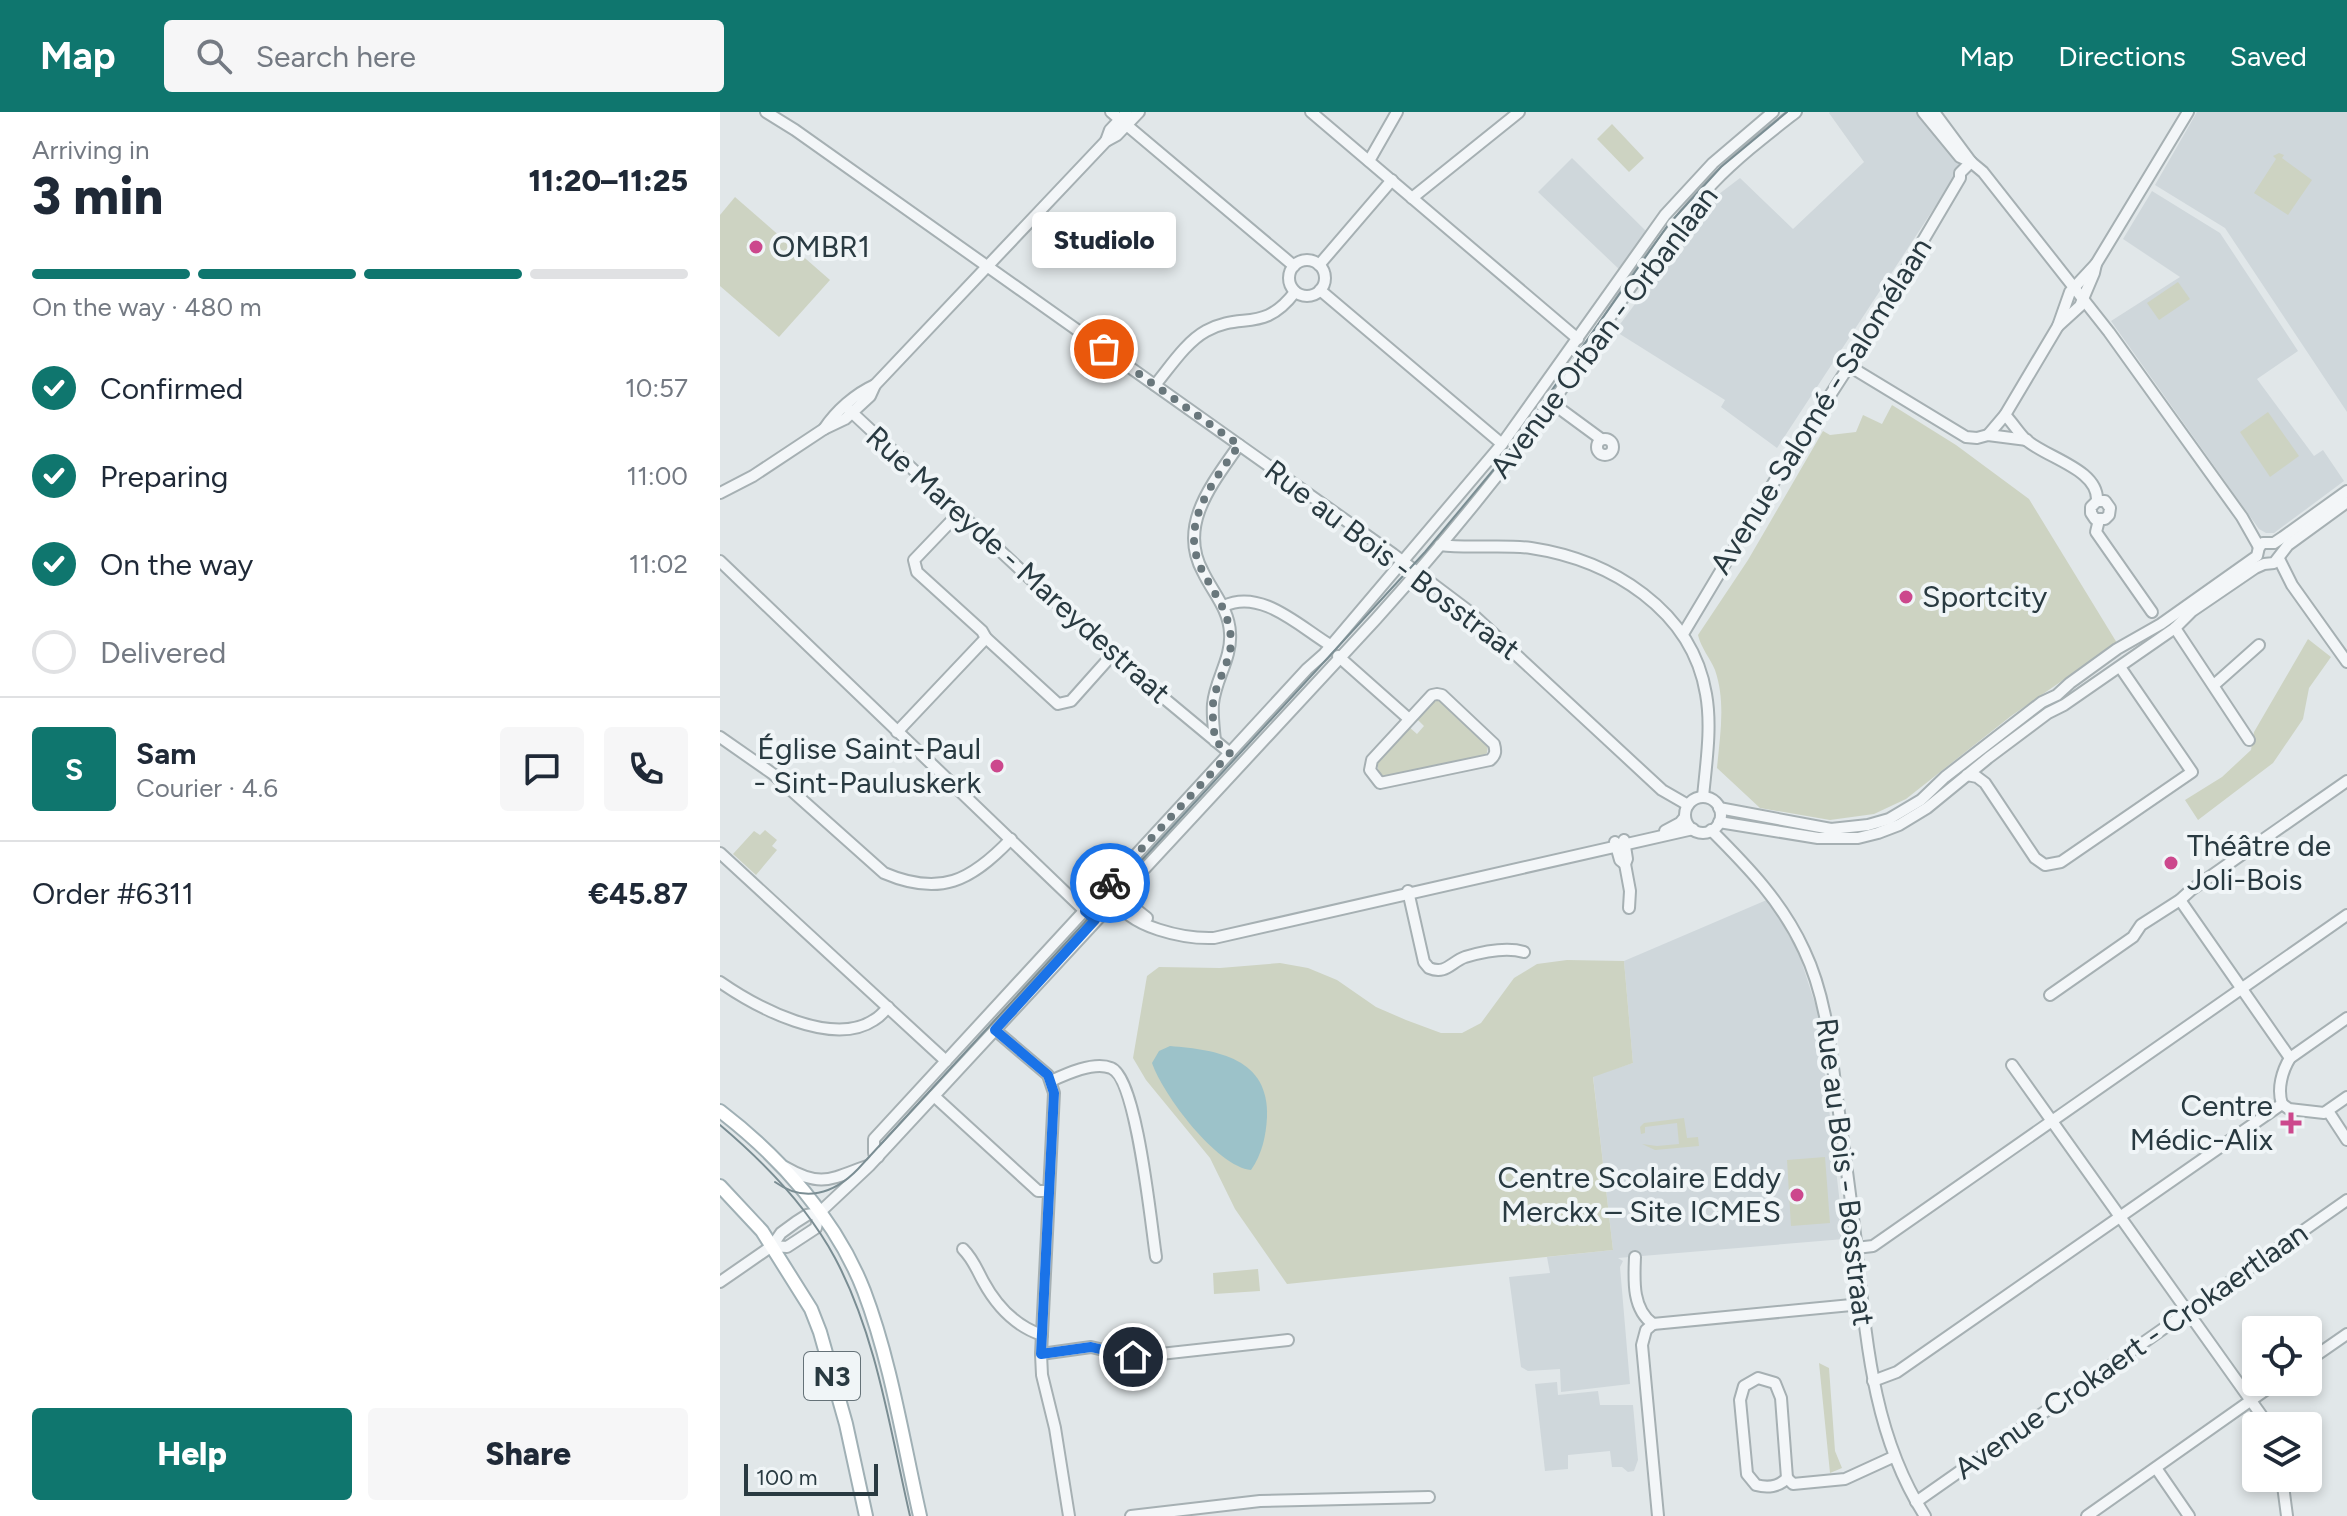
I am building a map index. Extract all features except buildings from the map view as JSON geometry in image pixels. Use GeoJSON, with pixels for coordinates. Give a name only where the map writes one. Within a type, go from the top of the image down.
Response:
{"type":"FeatureCollection","features":[{"type":"Feature","properties":{"kind":"main road","name":"N3"},"geometry":{"type":"LineString","coordinates":[[720,1111],[782,1165],[846,1254],[863,1290],[895,1404],[920,1516]]}},
{"type":"Feature","properties":{"kind":"main road","name":"N3"},"geometry":{"type":"LineString","coordinates":[[720,1186],[762,1231],[805,1300],[820,1332],[846,1424],[866,1516]]}},
{"type":"Feature","properties":{"kind":"street","name":"Rue au Bois - Bosstraat"},"geometry":{"type":"LineString","coordinates":[[766,112],[1417,572],[1495,634],[1687,811]]}},
{"type":"Feature","properties":{"kind":"street"},"geometry":{"type":"LineString","coordinates":[[784,122],[790,112]]}},
{"type":"Feature","properties":{"kind":"street"},"geometry":{"type":"LineString","coordinates":[[1121,117],[1139,112]]}},
{"type":"Feature","properties":{"kind":"street"},"geometry":{"type":"LineString","coordinates":[[1311,112],[1578,339]]}},
{"type":"Feature","properties":{"kind":"street"},"geometry":{"type":"LineString","coordinates":[[1369,161],[1397,112]]}},
{"type":"Feature","properties":{"kind":"street"},"geometry":{"type":"LineString","coordinates":[[1412,198],[1519,112]]}},
{"type":"Feature","properties":{"kind":"street","name":"Avenue Orban - Orbanlaan"},"geometry":{"type":"LineString","coordinates":[[878,1157],[874,1153],[874,1139],[1330,645],[1443,516],[1502,444],[1665,215],[1705,171],[1773,112]]}},
{"type":"Feature","properties":{"kind":"street","name":"Avenue Orban - Orbanlaan"},"geometry":{"type":"LineString","coordinates":[[819,1213],[878,1157],[1417,572],[1552,403],[1664,242],[1698,199],[1729,167],[1796,112]]}},
{"type":"Feature","properties":{"kind":"street"},"geometry":{"type":"LineString","coordinates":[[1923,112],[1960,157],[1971,162]]}},
{"type":"Feature","properties":{"kind":"street"},"geometry":{"type":"LineString","coordinates":[[1934,112],[1971,162],[1983,172],[2074,286],[2292,585],[2342,647],[2347,662]]}},
{"type":"Feature","properties":{"kind":"street"},"geometry":{"type":"LineString","coordinates":[[1988,435],[2005,415],[2058,326],[2080,306],[2096,264],[2188,112]]}},
{"type":"Feature","properties":{"kind":"street"},"geometry":{"type":"LineString","coordinates":[[720,493],[792,453],[848,410],[863,390],[875,385],[1106,141],[1117,135],[1121,117]]}},
{"type":"Feature","properties":{"kind":"street"},"geometry":{"type":"LineString","coordinates":[[1121,117],[1294,266]]}},
{"type":"Feature","properties":{"kind":"street","name":"Avenue Salomé - Salomélaan"},"geometry":{"type":"LineString","coordinates":[[1683,634],[1780,472],[1849,366],[1960,178],[1964,166],[1971,162]]}},
{"type":"Feature","properties":{"kind":"street"},"geometry":{"type":"LineString","coordinates":[[1319,265],[1392,180]]}},
{"type":"Feature","properties":{"kind":"street"},"geometry":{"type":"LineString","coordinates":[[1305,261],[1319,265],[1324,274],[1320,290],[1310,296],[1295,292],[1289,277],[1294,266],[1305,261]]}},
{"type":"Feature","properties":{"kind":"street"},"geometry":{"type":"LineString","coordinates":[[2058,326],[2061,311],[2074,286],[2096,264]]}},
{"type":"Feature","properties":{"kind":"street"},"geometry":{"type":"LineString","coordinates":[[1320,290],[1502,444]]}},
{"type":"Feature","properties":{"kind":"street"},"geometry":{"type":"LineString","coordinates":[[1155,385],[1204,331],[1219,325],[1266,317],[1279,309],[1295,292]]}},
{"type":"Feature","properties":{"kind":"street"},"geometry":{"type":"LineString","coordinates":[[1849,366],[1966,437],[1988,435],[2027,440]]}},
{"type":"Feature","properties":{"kind":"street"},"geometry":{"type":"LineString","coordinates":[[1552,403],[1601,439]]}},
{"type":"Feature","properties":{"kind":"street","name":"Rue Mareyde - Mareydestraat"},"geometry":{"type":"LineString","coordinates":[[848,410],[1112,655],[1230,753]]}},
{"type":"Feature","properties":{"kind":"street"},"geometry":{"type":"LineString","coordinates":[[2005,415],[2027,440],[2091,479],[2098,491],[2097,501],[2090,510],[2092,516],[2099,520],[2096,532],[2152,612]]}},
{"type":"Feature","properties":{"kind":"street"},"geometry":{"type":"LineString","coordinates":[[1215,741],[1213,703],[1231,645],[1230,626],[1224,606],[1202,571],[1195,552],[1193,532],[1197,513],[1209,488],[1239,445]]}},
{"type":"Feature","properties":{"kind":"street"},"geometry":{"type":"LineString","coordinates":[[1620,843],[1693,829],[1702,833],[1715,826],[1738,825],[1818,838],[1870,835],[1914,816],[2048,713],[2057,710],[2175,628],[2192,611],[2347,491]]}},
{"type":"Feature","properties":{"kind":"street"},"geometry":{"type":"LineString","coordinates":[[1116,898],[1122,909],[1152,928],[1174,935],[1214,938],[1672,829],[1694,800],[1703,797],[1713,800],[1719,808],[1831,829],[1889,819],[1921,800],[1945,777],[2042,702],[2057,695],[2117,649],[2161,624],[2347,502]]}},
{"type":"Feature","properties":{"kind":"street"},"geometry":{"type":"LineString","coordinates":[[958,514],[914,560],[917,572],[1058,704],[1071,701],[1112,655]]}},
{"type":"Feature","properties":{"kind":"street"},"geometry":{"type":"LineString","coordinates":[[1443,516],[1455,527]]}},
{"type":"Feature","properties":{"kind":"street"},"geometry":{"type":"LineString","coordinates":[[1440,545],[1508,545],[1549,551],[1620,577],[1654,602],[1683,634],[1698,664],[1708,710],[1703,797]]}},
{"type":"Feature","properties":{"kind":"street"},"geometry":{"type":"LineString","coordinates":[[720,561],[1095,920]]}},
{"type":"Feature","properties":{"kind":"street"},"geometry":{"type":"LineString","coordinates":[[1224,606],[1232,602],[1261,604],[1330,645]]}},
{"type":"Feature","properties":{"kind":"street"},"geometry":{"type":"LineString","coordinates":[[2175,628],[2249,740]]}},
{"type":"Feature","properties":{"kind":"street"},"geometry":{"type":"LineString","coordinates":[[897,732],[986,638]]}},
{"type":"Feature","properties":{"kind":"street"},"geometry":{"type":"LineString","coordinates":[[2214,685],[2259,645]]}},
{"type":"Feature","properties":{"kind":"street"},"geometry":{"type":"LineString","coordinates":[[1338,656],[1409,719]]}},
{"type":"Feature","properties":{"kind":"street"},"geometry":{"type":"LineString","coordinates":[[1967,775],[1985,783],[2035,858],[2045,865],[2053,865],[2192,772],[2120,667]]}},
{"type":"Feature","properties":{"kind":"street"},"geometry":{"type":"LineString","coordinates":[[1432,695],[1442,695],[1494,744],[1494,756],[1490,760],[1380,783],[1370,770],[1372,760],[1409,719],[1432,695]]}},
{"type":"Feature","properties":{"kind":"street"},"geometry":{"type":"LineString","coordinates":[[720,737],[773,774],[884,873],[905,882],[943,884],[968,876],[1011,839]]}},
{"type":"Feature","properties":{"kind":"street"},"geometry":{"type":"LineString","coordinates":[[2050,995],[2133,937],[2141,925],[2347,781]]}},
{"type":"Feature","properties":{"kind":"street"},"geometry":{"type":"LineString","coordinates":[[1715,826],[1719,808]]}},
{"type":"Feature","properties":{"kind":"street"},"geometry":{"type":"LineString","coordinates":[[1687,811],[1693,829]]}},
{"type":"Feature","properties":{"kind":"street"},"geometry":{"type":"LineString","coordinates":[[1728,847],[1729,838],[1738,825]]}},
{"type":"Feature","properties":{"kind":"street","name":"Rue au Bois - Bosstraat"},"geometry":{"type":"LineString","coordinates":[[1715,826],[1728,847],[1767,889],[1790,923],[1805,951],[1823,1002],[1878,1407],[1893,1457],[1925,1516]]}},
{"type":"Feature","properties":{"kind":"street"},"geometry":{"type":"LineString","coordinates":[[1620,843],[1620,860],[1625,864],[1630,891],[1629,908]]}},
{"type":"Feature","properties":{"kind":"street"},"geometry":{"type":"LineString","coordinates":[[720,853],[946,1061]]}},
{"type":"Feature","properties":{"kind":"street"},"geometry":{"type":"LineString","coordinates":[[1408,892],[1424,962],[1429,968],[1444,970],[1465,957],[1512,948],[1524,952]]}},
{"type":"Feature","properties":{"kind":"street"},"geometry":{"type":"LineString","coordinates":[[2180,900],[2290,1058]]}},
{"type":"Feature","properties":{"kind":"street"},"geometry":{"type":"LineString","coordinates":[[1856,1248],[1873,1246],[2347,915]]}},
{"type":"Feature","properties":{"kind":"street"},"geometry":{"type":"LineString","coordinates":[[720,982],[784,1017],[813,1027],[855,1027],[873,1021],[888,1007]]}},
{"type":"Feature","properties":{"kind":"street"},"geometry":{"type":"LineString","coordinates":[[2282,1104],[2280,1091],[2284,1067],[2290,1058],[2347,1018]]}},
{"type":"Feature","properties":{"kind":"street"},"geometry":{"type":"LineString","coordinates":[[995,1030],[1051,1081],[1054,1093],[1041,1354],[1042,1375],[1055,1428],[1069,1516]]}},
{"type":"Feature","properties":{"kind":"street"},"geometry":{"type":"LineString","coordinates":[[2012,1065],[2258,1412]]}},
{"type":"Feature","properties":{"kind":"street"},"geometry":{"type":"LineString","coordinates":[[1051,1081],[1097,1066],[1111,1068],[1120,1075],[1127,1088],[1139,1142],[1156,1257]]}},
{"type":"Feature","properties":{"kind":"street"},"geometry":{"type":"LineString","coordinates":[[934,1096],[1038,1191],[1048,1191]]}},
{"type":"Feature","properties":{"kind":"street"},"geometry":{"type":"LineString","coordinates":[[2282,1104],[2298,1110],[2328,1111],[2347,1097]]}},
{"type":"Feature","properties":{"kind":"street"},"geometry":{"type":"LineString","coordinates":[[1873,1381],[1897,1372],[2282,1104]]}},
{"type":"Feature","properties":{"kind":"street"},"geometry":{"type":"LineString","coordinates":[[2328,1111],[2347,1140]]}},
{"type":"Feature","properties":{"kind":"street"},"geometry":{"type":"LineString","coordinates":[[782,1165],[814,1180],[833,1178],[869,1166]]}},
{"type":"Feature","properties":{"kind":"street","name":"Avenue Crokaert - Crokaertlaan"},"geometry":{"type":"LineString","coordinates":[[1916,1502],[2347,1200]]}},
{"type":"Feature","properties":{"kind":"street"},"geometry":{"type":"LineString","coordinates":[[720,1282],[772,1246],[781,1233],[796,1222],[807,1215],[819,1213],[816,1228],[787,1247],[772,1246]]}},
{"type":"Feature","properties":{"kind":"street"},"geometry":{"type":"LineString","coordinates":[[963,1249],[974,1261],[993,1297],[1017,1324],[1042,1335]]}},
{"type":"Feature","properties":{"kind":"street"},"geometry":{"type":"LineString","coordinates":[[1635,1257],[1638,1305],[1641,1313],[1653,1324]]}},
{"type":"Feature","properties":{"kind":"street"},"geometry":{"type":"LineString","coordinates":[[1658,1516],[1642,1345],[1646,1330],[1653,1324],[1862,1304]]}},
{"type":"Feature","properties":{"kind":"street"},"geometry":{"type":"LineString","coordinates":[[2322,1351],[2347,1334]]}},
{"type":"Feature","properties":{"kind":"street"},"geometry":{"type":"LineString","coordinates":[[1041,1354],[1091,1347],[1133,1357],[1288,1340]]}},
{"type":"Feature","properties":{"kind":"street"},"geometry":{"type":"LineString","coordinates":[[1787,1478],[1779,1484],[1761,1486],[1747,1474],[1740,1395],[1744,1386],[1752,1380],[1764,1378],[1775,1383],[1779,1391],[1787,1478],[1793,1484],[1845,1479],[1893,1457]]}},
{"type":"Feature","properties":{"kind":"street"},"geometry":{"type":"LineString","coordinates":[[2087,1516],[2257,1396]]}},
{"type":"Feature","properties":{"kind":"street"},"geometry":{"type":"LineString","coordinates":[[2156,1468],[2189,1516]]}},
{"type":"Feature","properties":{"kind":"street"},"geometry":{"type":"LineString","coordinates":[[2284,1492],[2287,1516]]}},
{"type":"Feature","properties":{"kind":"street"},"geometry":{"type":"LineString","coordinates":[[1131,1516],[1260,1501],[1429,1497]]}},
{"type":"Feature","properties":{"kind":"shaded area"},"geometry":{"type":"Polygon","coordinates":[[[1830,112],[1917,112],[1961,167],[1777,448],[1721,407],[1725,400],[1615,331],[1698,219],[1719,194],[1740,178],[1793,229],[1864,162],[1830,112]]]}},
{"type":"Feature","properties":{"kind":"shaded area"},"geometry":{"type":"Polygon","coordinates":[[[2197,112],[2347,112],[2347,412],[2225,228],[2155,185],[2197,112]]]}},
{"type":"Feature","properties":{"kind":"shaded area"},"geometry":{"type":"Polygon","coordinates":[[[1572,158],[1648,233],[1621,271],[1538,192],[1572,158]]]}},
{"type":"Feature","properties":{"kind":"shaded area"},"geometry":{"type":"Polygon","coordinates":[[[2152,191],[2220,233],[2298,351],[2257,379],[2314,456],[2323,450],[2344,481],[2274,533],[2259,529],[2111,321],[2180,277],[2123,239],[2152,191]]]}},
{"type":"Feature","properties":{"kind":"shaded area"},"geometry":{"type":"Polygon","coordinates":[[[1769,899],[1799,954],[1818,1013],[1844,1239],[1618,1258],[1623,1261],[1620,1267],[1630,1384],[1561,1392],[1560,1369],[1528,1371],[1521,1367],[1509,1277],[1550,1273],[1547,1257],[1613,1250],[1593,1076],[1633,1063],[1624,961],[1769,899]]]}},
{"type":"Feature","properties":{"kind":"shaded area"},"geometry":{"type":"Polygon","coordinates":[[[1557,1382],[1558,1395],[1598,1391],[1600,1405],[1633,1405],[1638,1460],[1634,1471],[1612,1467],[1610,1451],[1568,1455],[1568,1469],[1545,1471],[1535,1384],[1557,1382]]]}},
{"type":"Feature","properties":{"kind":"green space"},"geometry":{"type":"Polygon","coordinates":[[[1612,124],[1644,158],[1629,172],[1597,139],[1612,124]]]}},
{"type":"Feature","properties":{"kind":"green space"},"geometry":{"type":"Polygon","coordinates":[[[2279,153],[2312,180],[2288,215],[2254,193],[2276,159],[2273,156],[2279,153]]]}},
{"type":"Feature","properties":{"kind":"green space","name":"OMBR1"},"geometry":{"type":"Polygon","coordinates":[[[735,197],[830,280],[779,337],[720,286],[720,215],[735,197]]]}},
{"type":"Feature","properties":{"kind":"green space"},"geometry":{"type":"Polygon","coordinates":[[[2178,282],[2190,299],[2159,320],[2147,303],[2178,282]]]}},
{"type":"Feature","properties":{"kind":"green space","name":"Sportcity"},"geometry":{"type":"Polygon","coordinates":[[[1892,405],[1956,445],[2029,499],[2117,643],[2011,716],[1906,799],[1874,814],[1830,820],[1760,808],[1717,768],[1720,694],[1715,670],[1698,635],[1748,560],[1823,431],[1830,435],[1856,432],[1863,415],[1882,424],[1892,405]]]}},
{"type":"Feature","properties":{"kind":"green space"},"geometry":{"type":"Polygon","coordinates":[[[2268,412],[2299,456],[2270,477],[2240,432],[2268,412]]]}},
{"type":"Feature","properties":{"kind":"green space"},"geometry":{"type":"Polygon","coordinates":[[[2308,639],[2331,657],[2309,688],[2303,719],[2273,763],[2198,820],[2185,800],[2222,777],[2251,750],[2254,732],[2308,639]]]}},
{"type":"Feature","properties":{"kind":"green space"},"geometry":{"type":"Polygon","coordinates":[[[1435,698],[1485,741],[1487,753],[1481,757],[1387,778],[1381,776],[1376,763],[1409,727],[1417,734],[1424,726],[1417,719],[1435,698]]]}},
{"type":"Feature","properties":{"kind":"green space"},"geometry":{"type":"Polygon","coordinates":[[[765,830],[777,840],[772,846],[777,850],[756,875],[733,854],[754,831],[760,835],[765,830]]]}},
{"type":"Feature","properties":{"kind":"green space"},"geometry":{"type":"Polygon","coordinates":[[[1567,960],[1624,961],[1633,1063],[1593,1077],[1613,1250],[1287,1284],[1235,1209],[1210,1158],[1146,1080],[1133,1058],[1147,976],[1159,967],[1220,968],[1280,963],[1308,968],[1337,980],[1376,1007],[1406,1020],[1441,1033],[1462,1033],[1481,1023],[1514,978],[1537,964],[1567,960]]]}},
{"type":"Feature","properties":{"kind":"green space"},"geometry":{"type":"Polygon","coordinates":[[[1684,1118],[1687,1138],[1698,1137],[1699,1146],[1655,1150],[1642,1144],[1679,1144],[1677,1123],[1645,1127],[1645,1133],[1641,1134],[1640,1127],[1644,1123],[1684,1118]]]}},
{"type":"Feature","properties":{"kind":"green space"},"geometry":{"type":"Polygon","coordinates":[[[1825,1157],[1830,1223],[1791,1226],[1787,1160],[1825,1157]]]}},
{"type":"Feature","properties":{"kind":"green space"},"geometry":{"type":"Polygon","coordinates":[[[1258,1269],[1260,1291],[1214,1294],[1213,1273],[1258,1269]]]}},
{"type":"Feature","properties":{"kind":"green space"},"geometry":{"type":"Polygon","coordinates":[[[1819,1363],[1829,1368],[1835,1451],[1842,1468],[1830,1473],[1819,1363]]]}},
{"type":"Feature","properties":{"kind":"water"},"geometry":{"type":"Polygon","coordinates":[[[1170,1046],[1206,1050],[1237,1061],[1250,1070],[1259,1082],[1265,1097],[1267,1117],[1261,1151],[1251,1170],[1223,1157],[1193,1127],[1167,1093],[1152,1063],[1159,1051],[1170,1046]]]}},
{"type":"Feature","properties":{"kind":"tram line"},"geometry":{"type":"LineString","coordinates":[[775,1182],[797,1192],[818,1193],[839,1185],[858,1169],[1425,552],[1509,451],[1668,225],[1721,167],[1787,112]]}},
{"type":"Feature","properties":{"kind":"tram line"},"geometry":{"type":"LineString","coordinates":[[720,1125],[784,1186],[812,1221],[835,1258],[862,1320],[872,1352],[910,1516]]}},
{"type":"Feature","properties":{"kind":"way so far"},"geometry":{"type":"LineString","coordinates":[[1104,349],[1239,445],[1209,488],[1197,513],[1193,532],[1195,552],[1202,571],[1224,606],[1230,626],[1231,645],[1213,703],[1215,741],[1230,753],[1110,883]]}},
{"type":"Feature","properties":{"kind":"place","name":"OMBR1"},"geometry":{"type":"Point","coordinates":[756,247]}},
{"type":"Feature","properties":{"kind":"place","name":"Studiolo"},"geometry":{"type":"Point","coordinates":[1104,349]}},
{"type":"Feature","properties":{"kind":"place","name":"Sportcity"},"geometry":{"type":"Point","coordinates":[1906,597]}},
{"type":"Feature","properties":{"kind":"place","name":"Église Saint-Paul - Sint-Pauluskerk"},"geometry":{"type":"Point","coordinates":[997,766]}},
{"type":"Feature","properties":{"kind":"place","name":"Théâtre de Joli-Bois"},"geometry":{"type":"Point","coordinates":[2171,863]}},
{"type":"Feature","properties":{"kind":"place","name":"Centre Médic-Alix"},"geometry":{"type":"Point","coordinates":[2291,1123]}},
{"type":"Feature","properties":{"kind":"place","name":"Centre Scolaire Eddy Merckx – Site ICMES"},"geometry":{"type":"Point","coordinates":[1797,1195]}},
{"type":"Feature","properties":{"kind":"route"},"geometry":{"type":"LineString","coordinates":[[1110,883],[1085,911],[1095,920],[995,1030],[1048,1075],[1054,1093],[1041,1354],[1091,1347],[1133,1357]]}}]}
